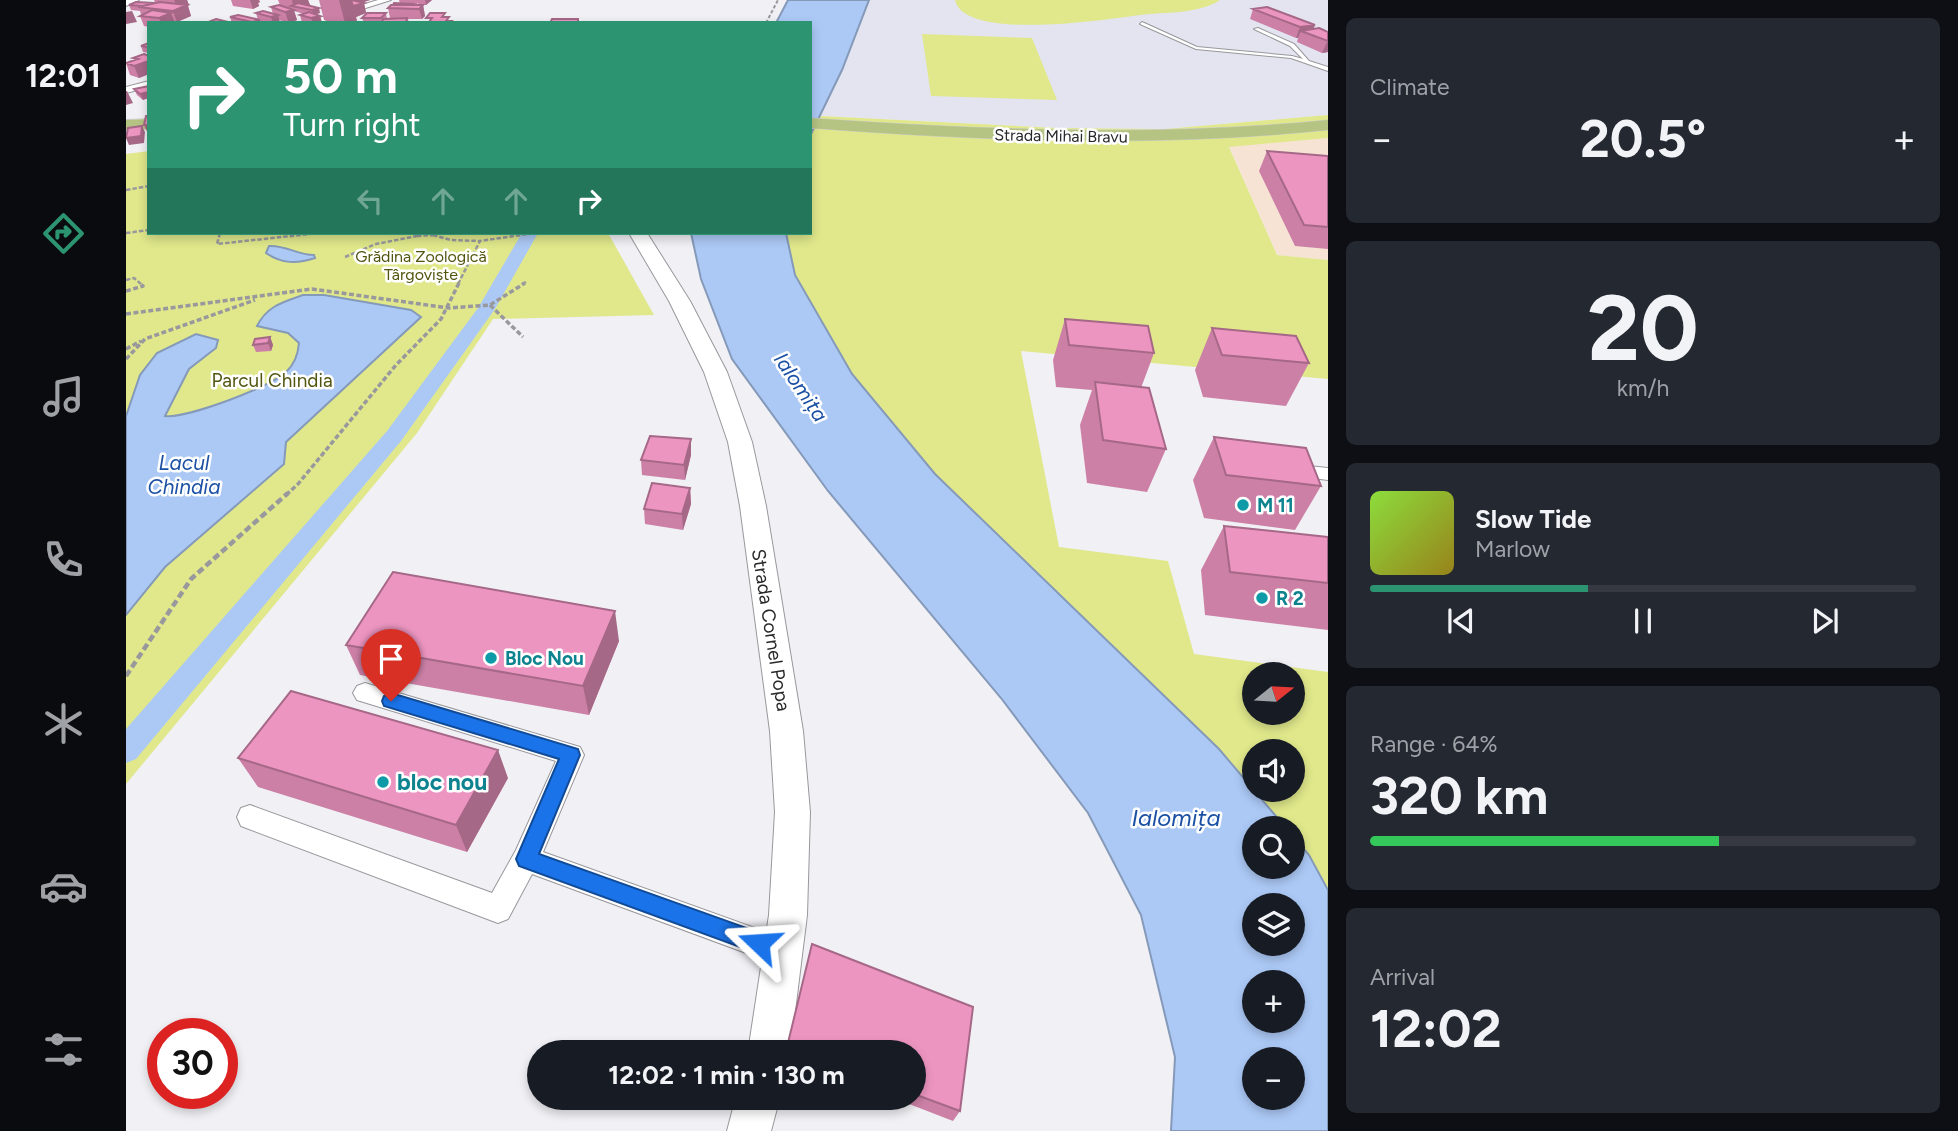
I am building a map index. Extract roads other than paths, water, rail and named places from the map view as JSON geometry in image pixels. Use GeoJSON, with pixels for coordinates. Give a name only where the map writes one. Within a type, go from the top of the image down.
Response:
{"type":"FeatureCollection","features":[{"type":"Feature","properties":{"kind":"main road"},"geometry":{"type":"LineString","coordinates":[[126,3],[133,0]]}},
{"type":"Feature","properties":{"kind":"main road","name":"Strada Mihai Bravu"},"geometry":{"type":"LineString","coordinates":[[812,123],[1002,136],[1104,137],[1323,126]]}},
{"type":"Feature","properties":{"kind":"main road"},"geometry":{"type":"LineString","coordinates":[[126,125],[147,124]]}},
{"type":"Feature","properties":{"kind":"main road","name":"Strada Cornel Popa"},"geometry":{"type":"LineString","coordinates":[[639,235],[702,344],[734,422],[745,464],[785,718],[791,779],[791,892],[771,1040]]}},
{"type":"Feature","properties":{"kind":"main road"},"geometry":{"type":"LineString","coordinates":[[749,1131],[755,1110]]}},
{"type":"Feature","properties":{"kind":"street"},"geometry":{"type":"LineString","coordinates":[[370,15],[386,1]]}},
{"type":"Feature","properties":{"kind":"street"},"geometry":{"type":"LineString","coordinates":[[314,21],[386,1]]}},
{"type":"Feature","properties":{"kind":"street"},"geometry":{"type":"LineString","coordinates":[[126,90],[147,85]]}},
{"type":"Feature","properties":{"kind":"street"},"geometry":{"type":"LineString","coordinates":[[1271,468],[1328,474]]}},
{"type":"Feature","properties":{"kind":"street"},"geometry":{"type":"LineString","coordinates":[[250,817],[498,909],[526,859],[571,755],[365,693]]}},
{"type":"Feature","properties":{"kind":"street"},"geometry":{"type":"LineString","coordinates":[[526,859],[784,952]]}},
{"type":"Feature","properties":{"kind":"lane"},"geometry":{"type":"LineString","coordinates":[[1142,23],[1196,48],[1307,61],[1328,69]]}},
{"type":"Feature","properties":{"kind":"lane"},"geometry":{"type":"LineString","coordinates":[[1256,29],[1292,45],[1307,61]]}},
{"type":"Feature","properties":{"kind":"water"},"geometry":{"type":"Polygon","coordinates":[[[788,0],[869,0],[842,70],[812,132],[812,21],[777,21],[788,0]]]}},
{"type":"Feature","properties":{"kind":"water","name":"Ialomița"},"geometry":{"type":"Polygon","coordinates":[[[691,235],[786,235],[795,275],[852,374],[935,474],[1219,749],[1242,776],[1242,802],[1264,802],[1276,816],[1242,816],[1242,879],[1305,879],[1305,850],[1309,855],[1328,890],[1328,1131],[1171,1131],[1175,1057],[1141,915],[1088,813],[1001,698],[828,491],[732,359],[701,279],[691,235]]]}},
{"type":"Feature","properties":{"kind":"water"},"geometry":{"type":"Polygon","coordinates":[[[269,246],[314,255],[315,258],[296,262],[284,261],[266,253],[269,246]]]}},
{"type":"Feature","properties":{"kind":"water","name":"Lacul Chindia"},"geometry":{"type":"Polygon","coordinates":[[[303,295],[324,295],[411,310],[421,317],[286,442],[284,464],[165,567],[126,615],[126,416],[140,375],[157,353],[196,334],[218,340],[216,348],[189,369],[165,416],[208,407],[264,386],[289,369],[296,359],[299,343],[288,333],[257,326],[271,309],[303,295]]]}},
{"type":"Feature","properties":{"kind":"waterway"},"geometry":{"type":"LineString","coordinates":[[126,750],[394,436],[486,309],[529,235]]}},
{"type":"Feature","properties":{"kind":"place","name":"M 11"},"geometry":{"type":"Point","coordinates":[1243,505]}},
{"type":"Feature","properties":{"kind":"place","name":"R 2"},"geometry":{"type":"Point","coordinates":[1262,598]}},
{"type":"Feature","properties":{"kind":"place","name":"Bloc Nou"},"geometry":{"type":"Point","coordinates":[491,658]}},
{"type":"Feature","properties":{"kind":"place","name":"bloc nou"},"geometry":{"type":"Point","coordinates":[383,782]}},
{"type":"Feature","properties":{"kind":"park label","name":"Grădina Zoologică Târgoviște"},"geometry":{"type":"Point","coordinates":[421,265]}},
{"type":"Feature","properties":{"kind":"park label","name":"Parcul Chindia"},"geometry":{"type":"Point","coordinates":[272,380]}}]}
